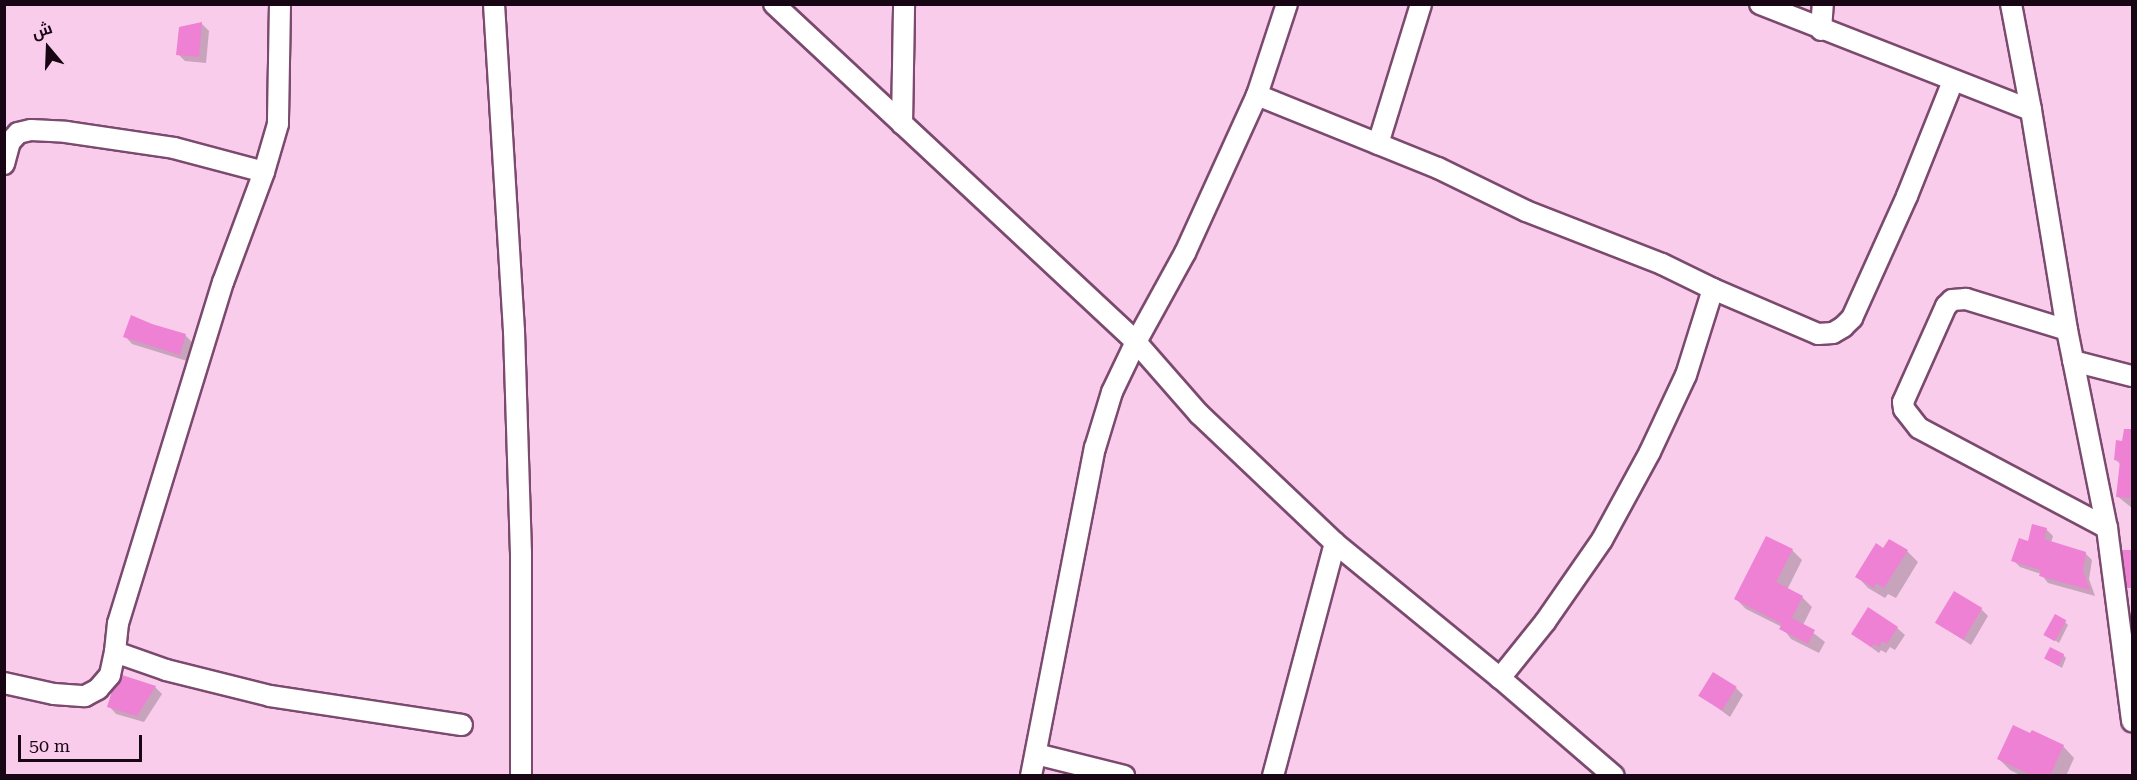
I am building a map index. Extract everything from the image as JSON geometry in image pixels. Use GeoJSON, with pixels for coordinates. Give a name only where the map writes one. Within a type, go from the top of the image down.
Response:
{"type":"FeatureCollection","features":[{"type":"Feature","properties":{"kind":"street"},"geometry":{"type":"LineString","coordinates":[[4,683],[54,694],[85,696],[98,689],[110,675],[116,652],[118,623],[223,282],[264,172],[278,124],[280,4]]}},
{"type":"Feature","properties":{"kind":"street"},"geometry":{"type":"LineString","coordinates":[[494,4],[514,331],[521,529],[520,776]]}},
{"type":"Feature","properties":{"kind":"street"},"geometry":{"type":"LineString","coordinates":[[774,4],[1136,342],[1199,414],[1335,543],[1500,678],[1614,776]]}},
{"type":"Feature","properties":{"kind":"street"},"geometry":{"type":"LineString","coordinates":[[902,124],[904,4]]}},
{"type":"Feature","properties":{"kind":"street"},"geometry":{"type":"LineString","coordinates":[[1031,776],[1095,448],[1113,392],[1136,342],[1185,253],[1257,94],[1287,4]]}},
{"type":"Feature","properties":{"kind":"street"},"geometry":{"type":"LineString","coordinates":[[1378,144],[1421,4]]}},
{"type":"Feature","properties":{"kind":"street"},"geometry":{"type":"LineString","coordinates":[[1760,4],[1821,30],[2031,110]]}},
{"type":"Feature","properties":{"kind":"street"},"geometry":{"type":"LineString","coordinates":[[1821,30],[1823,4]]}},
{"type":"Feature","properties":{"kind":"street"},"geometry":{"type":"LineString","coordinates":[[2011,4],[2067,330],[2107,528],[2130,676],[2133,721]]}},
{"type":"Feature","properties":{"kind":"street"},"geometry":{"type":"LineString","coordinates":[[1257,94],[1438,168],[1526,211],[1662,264],[1713,290],[1818,334],[1833,333],[1844,327],[1852,318],[1907,196],[1953,81]]}},
{"type":"Feature","properties":{"kind":"street"},"geometry":{"type":"LineString","coordinates":[[4,164],[10,142],[18,133],[31,130],[66,132],[174,148],[264,172]]}},
{"type":"Feature","properties":{"kind":"street"},"geometry":{"type":"LineString","coordinates":[[1500,678],[1545,622],[1602,540],[1650,452],[1686,375],[1713,290]]}},
{"type":"Feature","properties":{"kind":"street"},"geometry":{"type":"LineString","coordinates":[[2067,330],[1966,299],[1952,300],[1946,306],[1902,402],[1909,418],[1919,428],[2107,528]]}},
{"type":"Feature","properties":{"kind":"street"},"geometry":{"type":"LineString","coordinates":[[2073,362],[2133,376]]}},
{"type":"Feature","properties":{"kind":"street"},"geometry":{"type":"LineString","coordinates":[[1273,776],[1335,543]]}},
{"type":"Feature","properties":{"kind":"street"},"geometry":{"type":"LineString","coordinates":[[116,652],[166,670],[270,696],[462,725]]}},
{"type":"Feature","properties":{"kind":"street"},"geometry":{"type":"LineString","coordinates":[[1036,754],[1124,776]]}},
{"type":"Feature","properties":{"kind":"building"},"geometry":{"type":"Polygon","coordinates":[[[202,22],[199,57],[176,55],[179,27],[202,22]]]}},
{"type":"Feature","properties":{"kind":"building"},"geometry":{"type":"Polygon","coordinates":[[[131,315],[186,334],[180,355],[123,337],[131,315]]]}},
{"type":"Feature","properties":{"kind":"building"},"geometry":{"type":"Polygon","coordinates":[[[2124,429],[2133,429],[2133,498],[2116,497],[2120,461],[2114,460],[2116,440],[2122,441],[2124,429]]]}},
{"type":"Feature","properties":{"kind":"building"},"geometry":{"type":"Polygon","coordinates":[[[2032,524],[2047,528],[2044,539],[2086,552],[2083,571],[2090,590],[2039,576],[2041,570],[2011,561],[2019,538],[2028,541],[2032,524]]]}},
{"type":"Feature","properties":{"kind":"building"},"geometry":{"type":"Polygon","coordinates":[[[1766,536],[1793,549],[1776,582],[1803,596],[1792,618],[1815,630],[1808,644],[1779,629],[1782,624],[1734,599],[1766,536]]]}},
{"type":"Feature","properties":{"kind":"building"},"geometry":{"type":"Polygon","coordinates":[[[1889,539],[1908,550],[1884,588],[1876,583],[1874,588],[1855,577],[1876,543],[1883,548],[1889,539]]]}},
{"type":"Feature","properties":{"kind":"building"},"geometry":{"type":"Polygon","coordinates":[[[2122,550],[2133,550],[2133,588],[2127,588],[2122,550]]]}},
{"type":"Feature","properties":{"kind":"building"},"geometry":{"type":"Polygon","coordinates":[[[1954,591],[1982,608],[1963,640],[1935,623],[1954,591]]]}},
{"type":"Feature","properties":{"kind":"building"},"geometry":{"type":"Polygon","coordinates":[[[1868,607],[1898,627],[1887,644],[1882,641],[1879,647],[1874,644],[1871,647],[1851,634],[1868,607]]]}},
{"type":"Feature","properties":{"kind":"building"},"geometry":{"type":"Polygon","coordinates":[[[2055,614],[2066,620],[2055,641],[2043,635],[2055,614]]]}},
{"type":"Feature","properties":{"kind":"building"},"geometry":{"type":"Polygon","coordinates":[[[2050,647],[2064,654],[2058,666],[2044,659],[2050,647]]]}},
{"type":"Feature","properties":{"kind":"building"},"geometry":{"type":"Polygon","coordinates":[[[1713,672],[1737,687],[1722,711],[1698,696],[1713,672]]]}},
{"type":"Feature","properties":{"kind":"building"},"geometry":{"type":"Polygon","coordinates":[[[122,675],[156,686],[137,716],[107,707],[112,691],[122,675]]]}},
{"type":"Feature","properties":{"kind":"building"},"geometry":{"type":"Polygon","coordinates":[[[2013,725],[2030,733],[2032,730],[2064,745],[2050,776],[2033,776],[1997,759],[2013,725]]]}}]}
